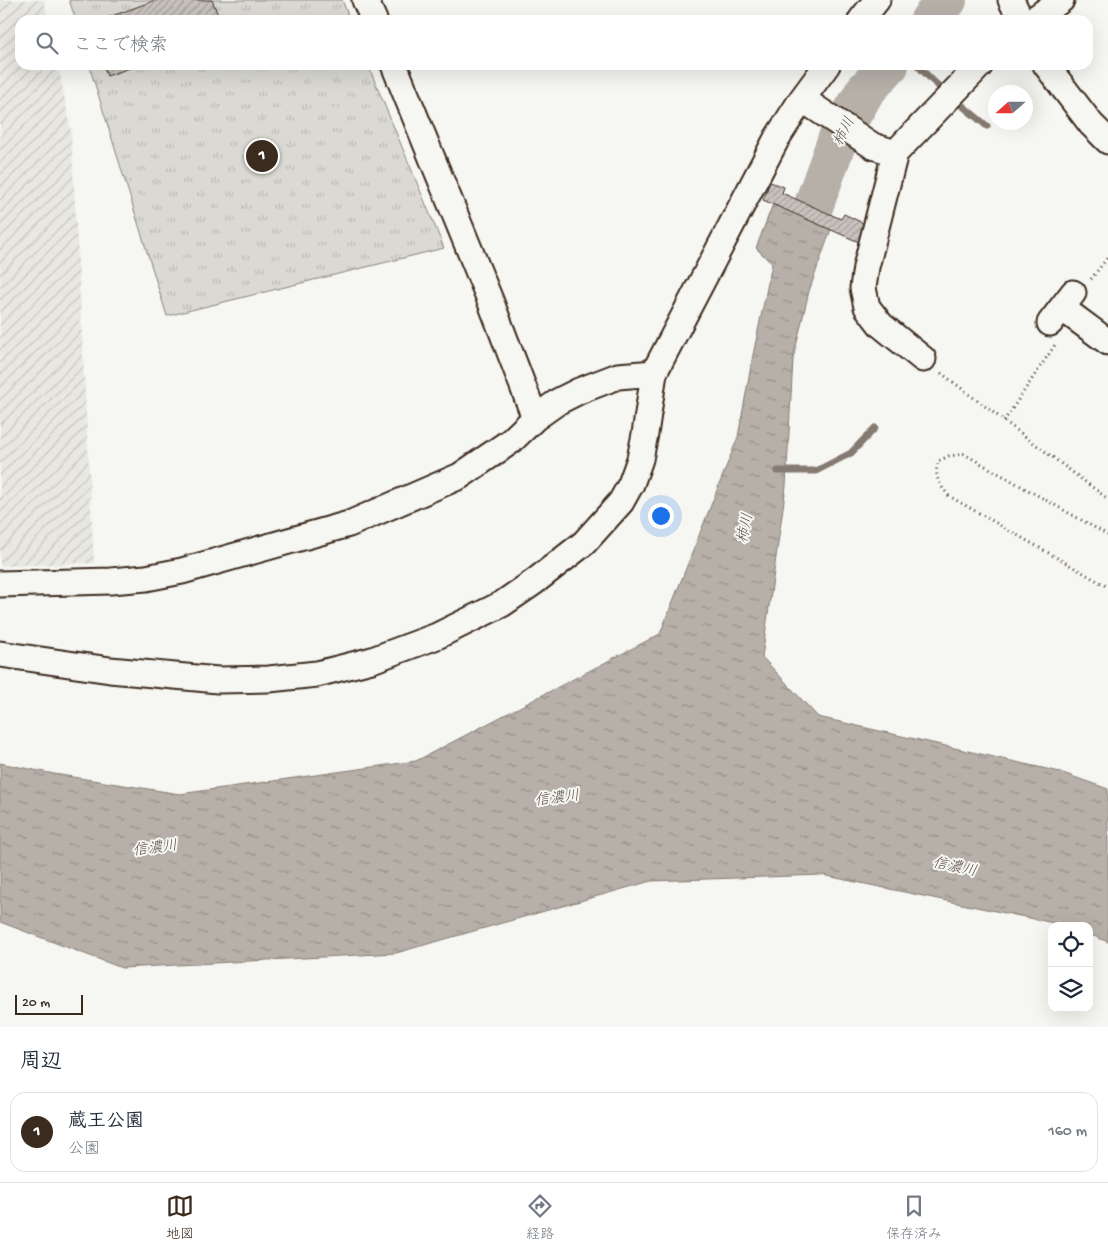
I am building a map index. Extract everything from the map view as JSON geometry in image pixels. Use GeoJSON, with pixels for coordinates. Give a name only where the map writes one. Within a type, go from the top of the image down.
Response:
{"type":"FeatureCollection","features":[{"type":"Feature","properties":{"kind":"street"},"geometry":{"type":"LineString","coordinates":[[366,0],[372,15]]}},
{"type":"Feature","properties":{"kind":"street"},"geometry":{"type":"LineString","coordinates":[[866,15],[877,0]]}},
{"type":"Feature","properties":{"kind":"street"},"geometry":{"type":"LineString","coordinates":[[1020,13],[1061,0]]}},
{"type":"Feature","properties":{"kind":"street"},"geometry":{"type":"LineString","coordinates":[[396,70],[490,300],[534,418]]}},
{"type":"Feature","properties":{"kind":"street"},"geometry":{"type":"LineString","coordinates":[[0,654],[110,670],[218,680],[269,679],[317,674],[372,660],[437,636],[502,604],[534,582],[584,543],[621,502],[631,484],[640,459],[654,373],[777,138],[808,104],[825,70]]}},
{"type":"Feature","properties":{"kind":"street"},"geometry":{"type":"LineString","coordinates":[[1050,70],[1092,124],[1108,141]]}},
{"type":"Feature","properties":{"kind":"street"},"geometry":{"type":"LineString","coordinates":[[922,359],[881,325],[867,307],[863,288],[884,150],[933,113],[973,71]]}},
{"type":"Feature","properties":{"kind":"street"},"geometry":{"type":"LineString","coordinates":[[808,104],[884,150]]}},
{"type":"Feature","properties":{"kind":"street"},"geometry":{"type":"LineString","coordinates":[[1062,308],[1108,342]]}},
{"type":"Feature","properties":{"kind":"street"},"geometry":{"type":"LineString","coordinates":[[0,584],[146,578],[191,568],[340,526],[460,476],[511,441],[534,418],[559,401],[579,391],[618,376],[654,373]]}},
{"type":"Feature","properties":{"kind":"path"},"geometry":{"type":"LineString","coordinates":[[922,359],[1108,499]]}},
{"type":"Feature","properties":{"kind":"path"},"geometry":{"type":"LineString","coordinates":[[1004,421],[1040,369]]}},
{"type":"Feature","properties":{"kind":"path"},"geometry":{"type":"LineString","coordinates":[[1108,535],[964,454],[949,456],[938,461],[935,472],[938,482],[949,496],[1108,587]]}},
{"type":"Feature","properties":{"kind":"shaded area"},"geometry":{"type":"Polygon","coordinates":[[[0,0],[44,0],[47,15],[15,15],[15,70],[59,70],[71,130],[94,563],[0,566],[0,0]]]}},
{"type":"Feature","properties":{"kind":"green space"},"geometry":{"type":"Polygon","coordinates":[[[69,0],[342,0],[348,15],[74,15],[69,0]]]}},
{"type":"Feature","properties":{"kind":"green space"},"geometry":{"type":"Polygon","coordinates":[[[91,70],[370,70],[444,248],[167,316],[91,70]]]}},
{"type":"Feature","properties":{"kind":"water","name":"信濃川"},"geometry":{"type":"Polygon","coordinates":[[[773,204],[831,229],[809,291],[793,359],[786,486],[762,657],[818,717],[1060,772],[1108,789],[1108,942],[1093,936],[1093,922],[1049,922],[822,875],[651,881],[396,953],[122,968],[0,922],[0,763],[54,774],[180,794],[416,761],[660,634],[738,437],[772,264],[756,248],[773,204]]]}},
{"type":"Feature","properties":{"kind":"building"},"geometry":{"type":"Polygon","coordinates":[[[156,0],[212,0],[218,15],[115,15],[156,0]]]}},
{"type":"Feature","properties":{"kind":"building"},"geometry":{"type":"Polygon","coordinates":[[[105,70],[124,70],[107,76],[105,70]]]}},
{"type":"Feature","properties":{"kind":"building"},"geometry":{"type":"Polygon","coordinates":[[[770,182],[784,187],[782,193],[841,219],[844,214],[867,225],[861,243],[763,200],[770,182]]]}},
{"type":"Feature","properties":{"kind":"waterway","name":"柿川"},"geometry":{"type":"LineString","coordinates":[[934,15],[947,0]]}},
{"type":"Feature","properties":{"kind":"waterway","name":"柿川"},"geometry":{"type":"LineString","coordinates":[[813,207],[838,138],[865,91],[884,70]]}},
{"type":"Feature","properties":{"kind":"waterway"},"geometry":{"type":"LineString","coordinates":[[922,70],[987,126]]}},
{"type":"Feature","properties":{"kind":"waterway"},"geometry":{"type":"LineString","coordinates":[[778,471],[816,471],[851,453],[875,428]]}},
{"type":"Feature","properties":{"kind":"place","name":"蔵王公園"},"geometry":{"type":"Point","coordinates":[262,156]}}]}
